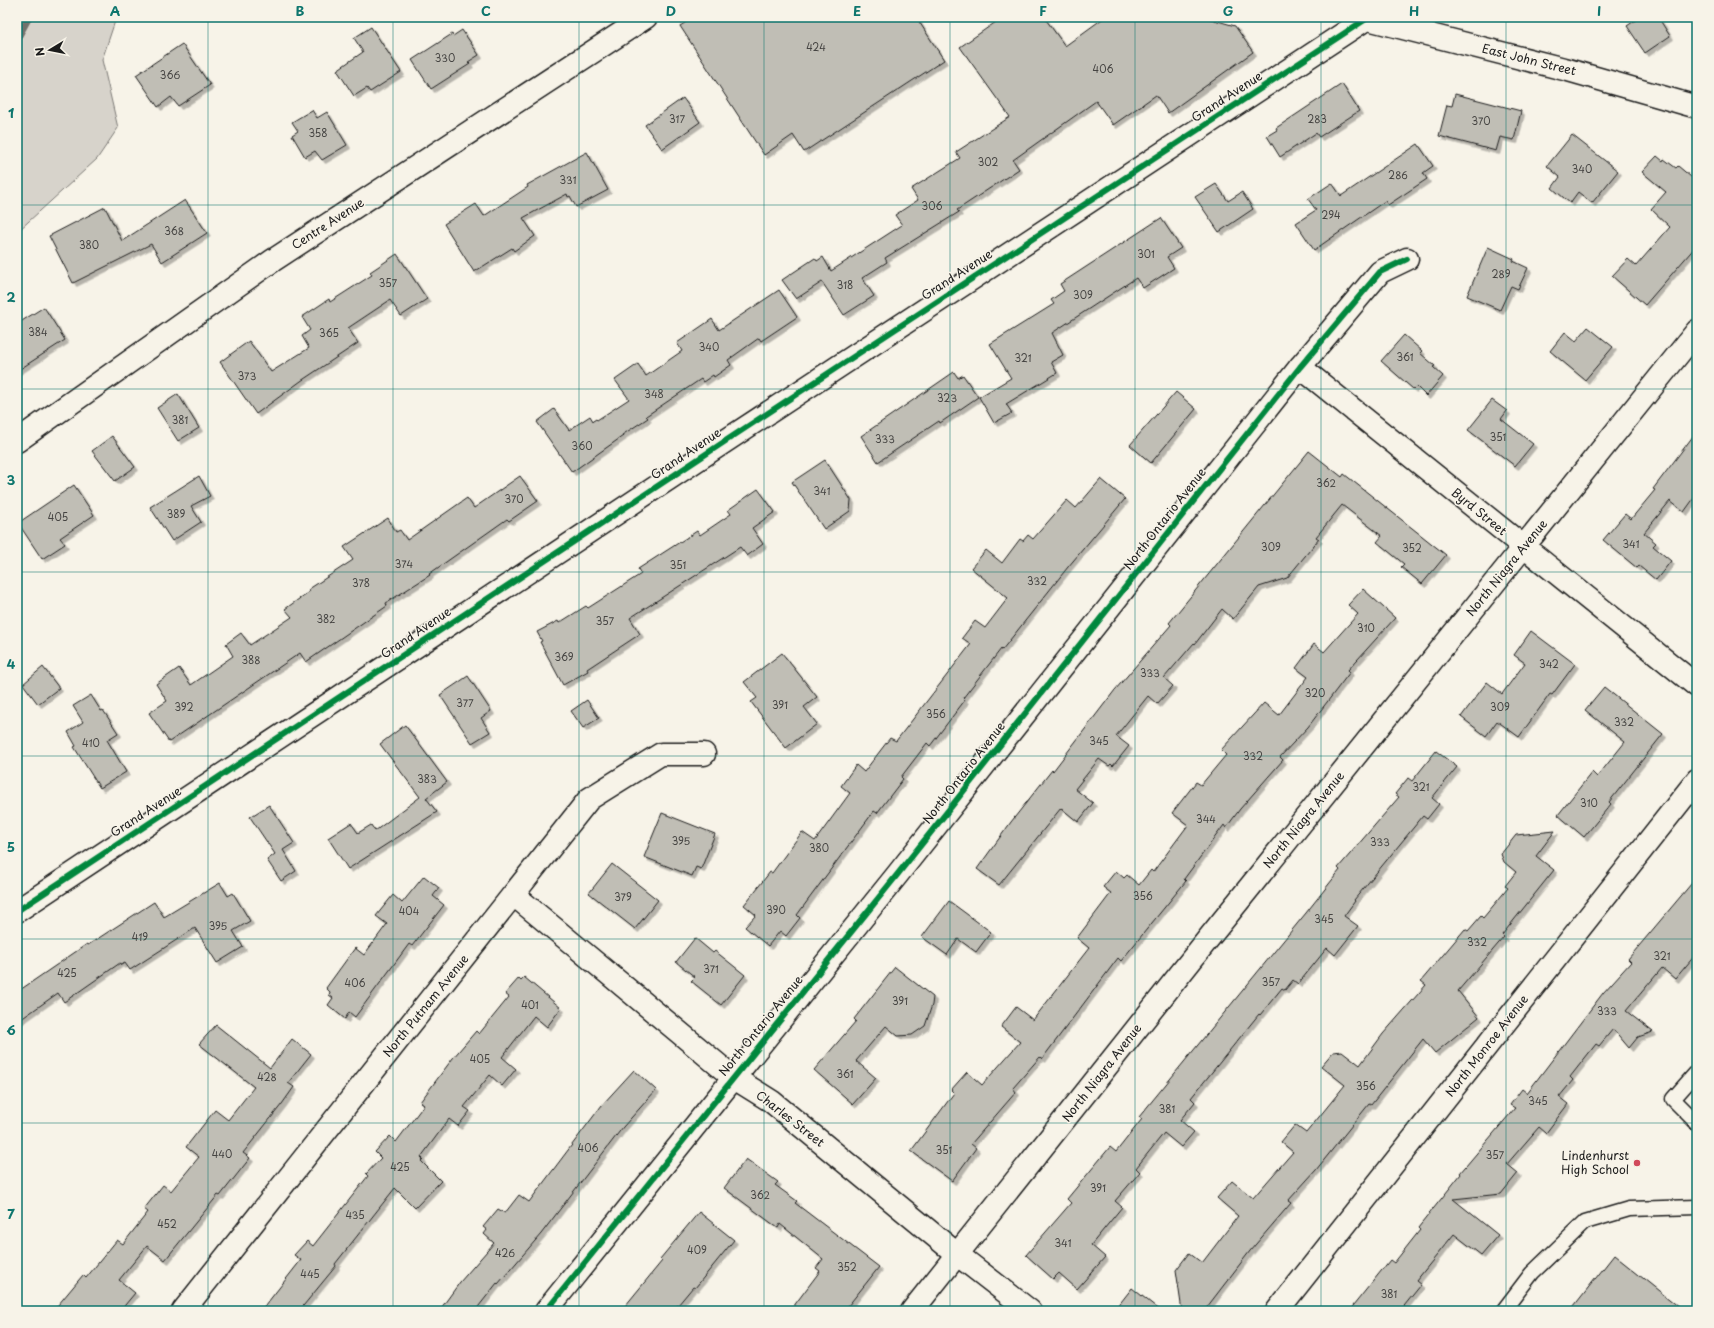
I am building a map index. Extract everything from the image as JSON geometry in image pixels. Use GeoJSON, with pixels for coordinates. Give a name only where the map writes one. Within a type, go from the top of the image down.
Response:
{"type":"FeatureCollection","features":[{"type":"Feature","properties":{"kind":"street","name":"Centre Avenue"},"geometry":{"type":"LineString","coordinates":[[17,441],[272,261],[646,17]]}},
{"type":"Feature","properties":{"kind":"street","name":"East John Street"},"geometry":{"type":"LineString","coordinates":[[1365,18],[1568,70],[1697,107]]}},
{"type":"Feature","properties":{"kind":"street","name":"Grand Avenue"},"geometry":{"type":"LineString","coordinates":[[17,911],[1365,18]]}},
{"type":"Feature","properties":{"kind":"street","name":"North Ontario Avenue"},"geometry":{"type":"LineString","coordinates":[[546,1311],[897,875],[1300,367],[1380,272],[1407,259]]}},
{"type":"Feature","properties":{"kind":"street","name":"North Niagra Avenue"},"geometry":{"type":"LineString","coordinates":[[912,1311],[1203,945],[1697,331]]}},
{"type":"Feature","properties":{"kind":"street","name":"Byrd Street"},"geometry":{"type":"LineString","coordinates":[[1300,367],[1697,686]]}},
{"type":"Feature","properties":{"kind":"street","name":"North Putnam Avenue"},"geometry":{"type":"LineString","coordinates":[[183,1311],[589,799],[661,754],[704,754]]}},
{"type":"Feature","properties":{"kind":"street","name":"North Monroe Avenue"},"geometry":{"type":"LineString","coordinates":[[1277,1311],[1697,780]]}},
{"type":"Feature","properties":{"kind":"street","name":"Charles Street"},"geometry":{"type":"LineString","coordinates":[[514,895],[734,1078],[771,1101],[958,1255],[1030,1311]]}},
{"type":"Feature","properties":{"kind":"lane"},"geometry":{"type":"LineString","coordinates":[[1697,1072],[1673,1099],[1697,1123]]}},
{"type":"Feature","properties":{"kind":"lane"},"geometry":{"type":"LineString","coordinates":[[1503,1311],[1532,1273],[1586,1222],[1629,1209],[1697,1206]]}},
{"type":"Feature","properties":{"kind":"shaded area"},"geometry":{"type":"Polygon","coordinates":[[[17,17],[122,17],[115,21],[102,60],[118,128],[97,159],[17,232],[17,17]]]}},
{"type":"Feature","properties":{"kind":"building"},"geometry":{"type":"Polygon","coordinates":[[[694,17],[916,17],[944,60],[804,152],[793,135],[764,155],[680,26],[694,17]]]}},
{"type":"Feature","properties":{"kind":"building"},"geometry":{"type":"Polygon","coordinates":[[[1003,17],[1044,17],[1065,46],[1105,17],[1204,17],[1235,26],[1253,52],[1168,113],[1156,95],[1113,125],[1096,101],[1013,160],[1019,169],[957,210],[959,212],[885,258],[887,262],[862,278],[874,296],[844,315],[822,282],[796,299],[782,280],[815,258],[817,261],[823,257],[831,271],[902,225],[895,215],[918,200],[911,189],[960,158],[956,152],[1010,117],[960,47],[1003,17]]]}},
{"type":"Feature","properties":{"kind":"building"},"geometry":{"type":"Polygon","coordinates":[[[1640,17],[1658,17],[1670,36],[1645,53],[1627,26],[1640,17]]]}},
{"type":"Feature","properties":{"kind":"building"},"geometry":{"type":"Polygon","coordinates":[[[371,27],[401,72],[370,92],[367,88],[354,96],[337,70],[363,52],[354,38],[371,27]]]}},
{"type":"Feature","properties":{"kind":"building"},"geometry":{"type":"Polygon","coordinates":[[[462,30],[479,55],[468,62],[470,64],[431,89],[412,60],[452,34],[453,36],[462,30]]]}},
{"type":"Feature","properties":{"kind":"building"},"geometry":{"type":"Polygon","coordinates":[[[182,44],[210,85],[178,106],[171,97],[158,107],[136,75],[182,44]]]}},
{"type":"Feature","properties":{"kind":"building"},"geometry":{"type":"Polygon","coordinates":[[[1342,84],[1359,111],[1319,137],[1316,133],[1280,157],[1267,136],[1277,130],[1276,128],[1342,84]]]}},
{"type":"Feature","properties":{"kind":"building"},"geometry":{"type":"Polygon","coordinates":[[[1455,94],[1521,111],[1514,140],[1500,137],[1496,151],[1439,136],[1447,105],[1452,106],[1455,94]]]}},
{"type":"Feature","properties":{"kind":"building"},"geometry":{"type":"Polygon","coordinates":[[[683,98],[700,122],[662,149],[645,125],[683,98]]]}},
{"type":"Feature","properties":{"kind":"building"},"geometry":{"type":"Polygon","coordinates":[[[312,110],[317,118],[327,112],[347,145],[322,160],[315,151],[305,157],[292,135],[298,131],[292,122],[312,110]]]}},
{"type":"Feature","properties":{"kind":"building"},"geometry":{"type":"Polygon","coordinates":[[[1572,135],[1618,171],[1592,203],[1578,192],[1570,203],[1552,188],[1560,177],[1547,166],[1572,135]]]}},
{"type":"Feature","properties":{"kind":"building"},"geometry":{"type":"Polygon","coordinates":[[[1418,144],[1433,166],[1423,173],[1427,179],[1388,205],[1385,201],[1314,250],[1296,223],[1316,210],[1308,199],[1332,183],[1341,196],[1418,144]]]}},
{"type":"Feature","properties":{"kind":"building"},"geometry":{"type":"Polygon","coordinates":[[[587,152],[608,190],[576,207],[570,196],[568,197],[567,194],[523,218],[535,236],[514,251],[512,248],[474,272],[444,224],[476,204],[484,216],[528,187],[527,185],[587,152]]]}},
{"type":"Feature","properties":{"kind":"building"},"geometry":{"type":"Polygon","coordinates":[[[1657,156],[1663,161],[1664,159],[1676,168],[1678,166],[1697,182],[1697,245],[1645,305],[1612,276],[1628,259],[1636,266],[1670,227],[1651,209],[1666,192],[1642,172],[1657,156]]]}},
{"type":"Feature","properties":{"kind":"building"},"geometry":{"type":"Polygon","coordinates":[[[1216,184],[1228,201],[1242,192],[1253,209],[1219,232],[1195,197],[1216,184]]]}},
{"type":"Feature","properties":{"kind":"building"},"geometry":{"type":"Polygon","coordinates":[[[185,200],[207,233],[162,262],[151,244],[73,283],[49,236],[105,207],[122,241],[185,200]]]}},
{"type":"Feature","properties":{"kind":"building"},"geometry":{"type":"Polygon","coordinates":[[[1161,218],[1181,248],[1167,257],[1174,268],[1143,288],[1136,278],[1052,333],[1063,355],[1051,362],[1057,373],[1006,404],[1012,413],[994,423],[979,397],[1011,378],[990,344],[1054,304],[1051,300],[1064,291],[1060,284],[1161,218]]]}},
{"type":"Feature","properties":{"kind":"building"},"geometry":{"type":"Polygon","coordinates":[[[1488,247],[1514,259],[1513,261],[1528,268],[1518,289],[1511,286],[1500,310],[1467,296],[1488,247]]]}},
{"type":"Feature","properties":{"kind":"building"},"geometry":{"type":"Polygon","coordinates":[[[397,254],[427,299],[401,316],[390,300],[348,328],[358,343],[301,381],[256,414],[220,362],[249,341],[271,372],[309,348],[302,336],[310,330],[302,317],[329,299],[330,302],[372,275],[370,272],[397,254]]]}},
{"type":"Feature","properties":{"kind":"building"},"geometry":{"type":"Polygon","coordinates":[[[779,290],[797,317],[761,341],[759,338],[728,360],[731,365],[714,377],[713,375],[703,382],[701,379],[646,416],[648,418],[622,435],[623,436],[572,472],[537,422],[554,409],[569,430],[590,416],[593,421],[596,419],[597,420],[629,399],[615,380],[638,364],[646,376],[682,351],[677,343],[712,319],[719,330],[779,290]]]}},
{"type":"Feature","properties":{"kind":"building"},"geometry":{"type":"Polygon","coordinates":[[[44,307],[65,340],[17,371],[17,324],[44,307]]]}},
{"type":"Feature","properties":{"kind":"building"},"geometry":{"type":"Polygon","coordinates":[[[1588,327],[1613,347],[1585,380],[1550,351],[1565,332],[1576,341],[1588,327]]]}},
{"type":"Feature","properties":{"kind":"building"},"geometry":{"type":"Polygon","coordinates":[[[1404,335],[1422,351],[1420,353],[1435,366],[1433,367],[1443,376],[1426,396],[1416,386],[1413,389],[1381,361],[1404,335]]]}},
{"type":"Feature","properties":{"kind":"building"},"geometry":{"type":"Polygon","coordinates":[[[954,372],[958,378],[963,375],[978,397],[878,462],[861,436],[954,372]]]}},
{"type":"Feature","properties":{"kind":"building"},"geometry":{"type":"Polygon","coordinates":[[[1176,392],[1196,409],[1151,463],[1130,445],[1176,392]]]}},
{"type":"Feature","properties":{"kind":"building"},"geometry":{"type":"Polygon","coordinates":[[[178,394],[199,428],[178,441],[157,408],[178,394]]]}},
{"type":"Feature","properties":{"kind":"building"},"geometry":{"type":"Polygon","coordinates":[[[1492,400],[1507,411],[1501,419],[1533,444],[1515,466],[1468,430],[1492,400]]]}},
{"type":"Feature","properties":{"kind":"building"},"geometry":{"type":"Polygon","coordinates":[[[1697,431],[1697,494],[1684,512],[1670,501],[1644,533],[1656,543],[1653,546],[1671,561],[1656,580],[1639,566],[1637,568],[1603,540],[1625,514],[1631,519],[1655,490],[1653,489],[1697,431]]]}},
{"type":"Feature","properties":{"kind":"building"},"geometry":{"type":"Polygon","coordinates":[[[112,436],[135,467],[115,481],[92,451],[112,436]]]}},
{"type":"Feature","properties":{"kind":"building"},"geometry":{"type":"Polygon","coordinates":[[[1309,451],[1342,477],[1344,474],[1446,555],[1422,584],[1401,567],[1404,564],[1377,542],[1382,536],[1342,505],[1316,537],[1319,539],[1287,578],[1259,587],[1233,619],[1222,609],[1195,644],[1194,643],[1164,678],[1173,686],[1157,704],[1148,696],[1116,736],[1129,746],[1113,766],[1111,764],[1109,766],[1099,759],[1075,789],[1093,803],[1078,822],[1061,808],[999,885],[977,869],[1011,822],[1052,770],[1053,771],[1115,690],[1171,625],[1169,623],[1309,451]]]}},
{"type":"Feature","properties":{"kind":"building"},"geometry":{"type":"Polygon","coordinates":[[[825,460],[851,500],[850,511],[824,529],[792,482],[825,460]]]}},
{"type":"Feature","properties":{"kind":"building"},"geometry":{"type":"Polygon","coordinates":[[[199,476],[210,496],[191,506],[201,522],[172,541],[150,507],[199,476]]]}},
{"type":"Feature","properties":{"kind":"building"},"geometry":{"type":"Polygon","coordinates":[[[520,476],[538,501],[509,521],[507,519],[429,574],[430,575],[386,603],[387,606],[306,662],[300,653],[169,742],[149,713],[167,701],[156,684],[179,668],[191,685],[233,656],[226,644],[241,633],[250,645],[292,617],[285,609],[310,591],[309,589],[353,560],[344,547],[388,518],[396,532],[400,530],[407,540],[467,498],[474,508],[520,476]]]}},
{"type":"Feature","properties":{"kind":"building"},"geometry":{"type":"Polygon","coordinates":[[[1101,479],[1125,499],[1068,567],[1002,650],[1001,649],[963,698],[965,700],[930,746],[927,743],[901,777],[903,779],[877,813],[874,811],[797,915],[800,918],[786,936],[780,931],[768,946],[745,927],[756,915],[744,905],[770,872],[772,873],[802,832],[815,841],[850,793],[841,786],[856,765],[864,772],[890,738],[896,741],[971,644],[962,638],[975,621],[985,628],[1008,598],[971,568],[986,550],[1002,563],[1020,539],[1023,541],[1028,535],[1033,539],[1067,500],[1076,508],[1101,479]]]}},
{"type":"Feature","properties":{"kind":"building"},"geometry":{"type":"Polygon","coordinates":[[[74,485],[94,515],[60,538],[65,544],[42,559],[18,523],[74,485]]]}},
{"type":"Feature","properties":{"kind":"building"},"geometry":{"type":"Polygon","coordinates":[[[758,489],[775,512],[752,528],[763,544],[747,556],[740,547],[630,618],[640,634],[587,669],[588,671],[563,685],[540,642],[542,641],[537,632],[558,621],[559,623],[586,606],[588,608],[641,574],[638,569],[697,531],[700,535],[731,514],[728,510],[758,489]]]}},
{"type":"Feature","properties":{"kind":"building"},"geometry":{"type":"Polygon","coordinates":[[[1363,589],[1395,618],[1348,670],[1350,672],[1308,727],[1280,757],[1283,760],[1240,809],[1226,828],[1224,825],[1184,879],[1186,881],[1121,961],[1118,958],[1042,1059],[1040,1057],[1013,1088],[1016,1092],[971,1144],[976,1148],[952,1181],[911,1151],[954,1093],[951,1090],[967,1072],[982,1085],[1020,1042],[1001,1027],[1016,1007],[1033,1020],[1089,948],[1077,938],[1111,893],[1103,887],[1116,871],[1124,878],[1127,875],[1139,885],[1151,870],[1153,872],[1188,825],[1172,813],[1196,782],[1201,785],[1226,755],[1221,750],[1264,703],[1279,715],[1308,677],[1296,668],[1314,644],[1324,652],[1358,614],[1348,605],[1363,589]]]}},
{"type":"Feature","properties":{"kind":"building"},"geometry":{"type":"Polygon","coordinates":[[[1531,631],[1575,664],[1552,695],[1550,694],[1519,737],[1497,721],[1486,736],[1461,717],[1487,682],[1502,694],[1525,663],[1514,655],[1531,631]]]}},
{"type":"Feature","properties":{"kind":"building"},"geometry":{"type":"Polygon","coordinates":[[[782,653],[817,697],[804,707],[817,724],[786,748],[751,702],[757,698],[744,682],[782,653]]]}},
{"type":"Feature","properties":{"kind":"building"},"geometry":{"type":"Polygon","coordinates":[[[43,667],[59,688],[38,704],[23,684],[43,667]]]}},
{"type":"Feature","properties":{"kind":"building"},"geometry":{"type":"Polygon","coordinates":[[[468,676],[491,711],[481,718],[490,732],[472,743],[440,695],[468,676]]]}},
{"type":"Feature","properties":{"kind":"building"},"geometry":{"type":"Polygon","coordinates":[[[1604,687],[1663,734],[1609,802],[1611,804],[1584,837],[1558,815],[1592,772],[1597,777],[1625,742],[1585,710],[1604,687]]]}},
{"type":"Feature","properties":{"kind":"building"},"geometry":{"type":"Polygon","coordinates":[[[91,695],[118,733],[107,740],[126,772],[100,788],[74,747],[76,746],[68,732],[83,722],[73,706],[91,695]]]}},
{"type":"Feature","properties":{"kind":"building"},"geometry":{"type":"Polygon","coordinates":[[[587,700],[599,718],[583,728],[571,711],[587,700]]]}},
{"type":"Feature","properties":{"kind":"building"},"geometry":{"type":"Polygon","coordinates":[[[405,725],[447,782],[426,798],[437,812],[348,869],[328,838],[351,823],[358,833],[371,825],[375,831],[420,797],[380,744],[405,725]]]}},
{"type":"Feature","properties":{"kind":"building"},"geometry":{"type":"Polygon","coordinates":[[[1436,751],[1457,767],[1432,798],[1439,804],[1427,819],[1423,816],[1354,900],[1355,901],[1344,916],[1358,926],[1335,955],[1327,948],[1298,984],[1293,980],[1285,990],[1282,988],[1191,1098],[1195,1102],[1180,1120],[1194,1132],[1181,1147],[1164,1133],[1136,1168],[1140,1172],[1115,1201],[1122,1207],[1091,1245],[1105,1257],[1077,1289],[1059,1273],[1053,1279],[1026,1255],[1071,1203],[1067,1199],[1110,1147],[1116,1152],[1142,1119],[1139,1117],[1306,913],[1340,870],[1338,868],[1399,797],[1395,794],[1408,778],[1412,781],[1436,751]]]}},
{"type":"Feature","properties":{"kind":"building"},"geometry":{"type":"Polygon","coordinates":[[[269,805],[294,843],[283,850],[296,871],[281,881],[267,860],[275,854],[250,817],[269,805]]]}},
{"type":"Feature","properties":{"kind":"building"},"geometry":{"type":"Polygon","coordinates":[[[662,813],[715,834],[701,869],[696,867],[692,876],[644,857],[662,813]]]}},
{"type":"Feature","properties":{"kind":"building"},"geometry":{"type":"Polygon","coordinates":[[[1555,831],[1536,856],[1554,870],[1502,935],[1504,937],[1458,991],[1479,1017],[1435,1053],[1423,1039],[1371,1105],[1369,1104],[1316,1170],[1288,1201],[1291,1203],[1250,1251],[1204,1311],[1182,1311],[1176,1270],[1189,1253],[1202,1263],[1238,1216],[1217,1198],[1232,1181],[1253,1198],[1293,1152],[1281,1142],[1295,1125],[1306,1133],[1345,1085],[1321,1066],[1333,1052],[1342,1051],[1360,1065],[1383,1034],[1426,985],[1421,981],[1465,929],[1468,931],[1481,916],[1483,918],[1508,888],[1505,886],[1516,872],[1504,862],[1501,854],[1516,835],[1555,831]]]}},
{"type":"Feature","properties":{"kind":"building"},"geometry":{"type":"Polygon","coordinates":[[[612,864],[658,900],[635,929],[589,893],[612,864]]]}},
{"type":"Feature","properties":{"kind":"building"},"geometry":{"type":"Polygon","coordinates":[[[424,876],[439,888],[433,896],[444,905],[412,946],[409,944],[355,1017],[349,1012],[345,1019],[328,1005],[333,998],[329,995],[330,992],[326,988],[355,948],[364,955],[387,924],[376,916],[393,895],[402,903],[424,876]]]}},
{"type":"Feature","properties":{"kind":"building"},"geometry":{"type":"Polygon","coordinates":[[[1697,877],[1697,953],[1675,979],[1662,968],[1626,1011],[1653,1032],[1638,1037],[1629,1048],[1613,1029],[1599,1046],[1596,1044],[1570,1077],[1573,1080],[1559,1097],[1568,1104],[1546,1133],[1539,1127],[1507,1164],[1518,1173],[1501,1194],[1453,1199],[1498,1235],[1481,1255],[1454,1234],[1416,1281],[1421,1285],[1400,1311],[1349,1311],[1390,1260],[1394,1263],[1420,1230],[1418,1228],[1461,1174],[1460,1173],[1515,1108],[1510,1105],[1522,1089],[1527,1093],[1603,993],[1631,962],[1628,959],[1697,877]]]}},
{"type":"Feature","properties":{"kind":"building"},"geometry":{"type":"Polygon","coordinates":[[[220,883],[228,896],[233,893],[250,921],[233,931],[243,947],[217,963],[195,928],[130,970],[125,963],[121,965],[120,963],[64,1002],[58,993],[17,1022],[17,992],[87,944],[88,945],[154,902],[164,917],[220,883]]]}},
{"type":"Feature","properties":{"kind":"building"},"geometry":{"type":"Polygon","coordinates":[[[949,901],[991,932],[976,952],[958,939],[947,955],[922,937],[949,901]]]}},
{"type":"Feature","properties":{"kind":"building"},"geometry":{"type":"Polygon","coordinates":[[[695,938],[713,953],[715,951],[745,975],[721,1005],[691,981],[695,977],[676,962],[695,938]]]}},
{"type":"Feature","properties":{"kind":"building"},"geometry":{"type":"Polygon","coordinates":[[[895,967],[933,997],[932,1005],[925,1026],[912,1035],[898,1036],[886,1026],[856,1061],[876,1078],[853,1104],[814,1070],[856,1021],[854,1019],[895,967]]]}},
{"type":"Feature","properties":{"kind":"building"},"geometry":{"type":"Polygon","coordinates":[[[524,977],[561,1008],[547,1027],[534,1016],[502,1057],[516,1069],[502,1086],[490,1075],[464,1107],[470,1111],[458,1126],[449,1119],[421,1157],[423,1159],[421,1161],[441,1181],[415,1208],[395,1188],[335,1264],[336,1266],[299,1311],[261,1311],[301,1260],[294,1255],[307,1241],[313,1246],[368,1176],[366,1174],[381,1158],[375,1152],[390,1136],[396,1142],[424,1105],[420,1102],[453,1058],[476,1031],[479,1034],[509,997],[505,994],[519,978],[521,980],[524,977]]]}},
{"type":"Feature","properties":{"kind":"building"},"geometry":{"type":"Polygon","coordinates":[[[216,1025],[270,1068],[292,1039],[311,1054],[288,1083],[294,1087],[243,1153],[250,1158],[220,1196],[218,1195],[165,1260],[147,1246],[119,1280],[135,1293],[120,1311],[53,1311],[83,1275],[86,1278],[117,1240],[123,1244],[148,1212],[144,1209],[163,1185],[171,1191],[199,1157],[186,1147],[215,1110],[228,1120],[254,1087],[199,1044],[216,1025]]]}},
{"type":"Feature","properties":{"kind":"building"},"geometry":{"type":"Polygon","coordinates":[[[634,1070],[656,1090],[623,1127],[541,1234],[498,1284],[497,1283],[475,1311],[439,1311],[460,1282],[494,1243],[484,1234],[487,1230],[483,1227],[498,1209],[505,1213],[519,1195],[529,1202],[602,1105],[634,1070]]]}},
{"type":"Feature","properties":{"kind":"building"},"geometry":{"type":"Polygon","coordinates":[[[746,1159],[778,1182],[775,1185],[797,1201],[795,1203],[879,1267],[844,1311],[790,1311],[820,1271],[816,1268],[823,1259],[780,1224],[778,1228],[724,1188],[746,1159]]]}},
{"type":"Feature","properties":{"kind":"building"},"geometry":{"type":"Polygon","coordinates":[[[699,1212],[734,1240],[695,1288],[693,1287],[673,1311],[621,1311],[662,1261],[660,1259],[699,1212]]]}},
{"type":"Feature","properties":{"kind":"building"},"geometry":{"type":"Polygon","coordinates":[[[1614,1255],[1684,1311],[1570,1311],[1614,1255]]]}},
{"type":"Feature","properties":{"kind":"building"},"geometry":{"type":"Polygon","coordinates":[[[1132,1288],[1161,1311],[1114,1311],[1132,1288]]]}},
{"type":"Feature","properties":{"kind":"waterway"},"geometry":{"type":"LineString","coordinates":[[17,39],[29,17]]}},
{"type":"Feature","properties":{"kind":"cycle path"},"geometry":{"type":"LineString","coordinates":[[17,911],[727,440],[1369,17]]}},
{"type":"Feature","properties":{"kind":"cycle path"},"geometry":{"type":"LineString","coordinates":[[546,1311],[897,875],[1300,367],[1380,272],[1407,259]]}},
{"type":"Feature","properties":{"kind":"place","name":"Lindenhurst High School"},"geometry":{"type":"Point","coordinates":[1637,1163]}}]}
